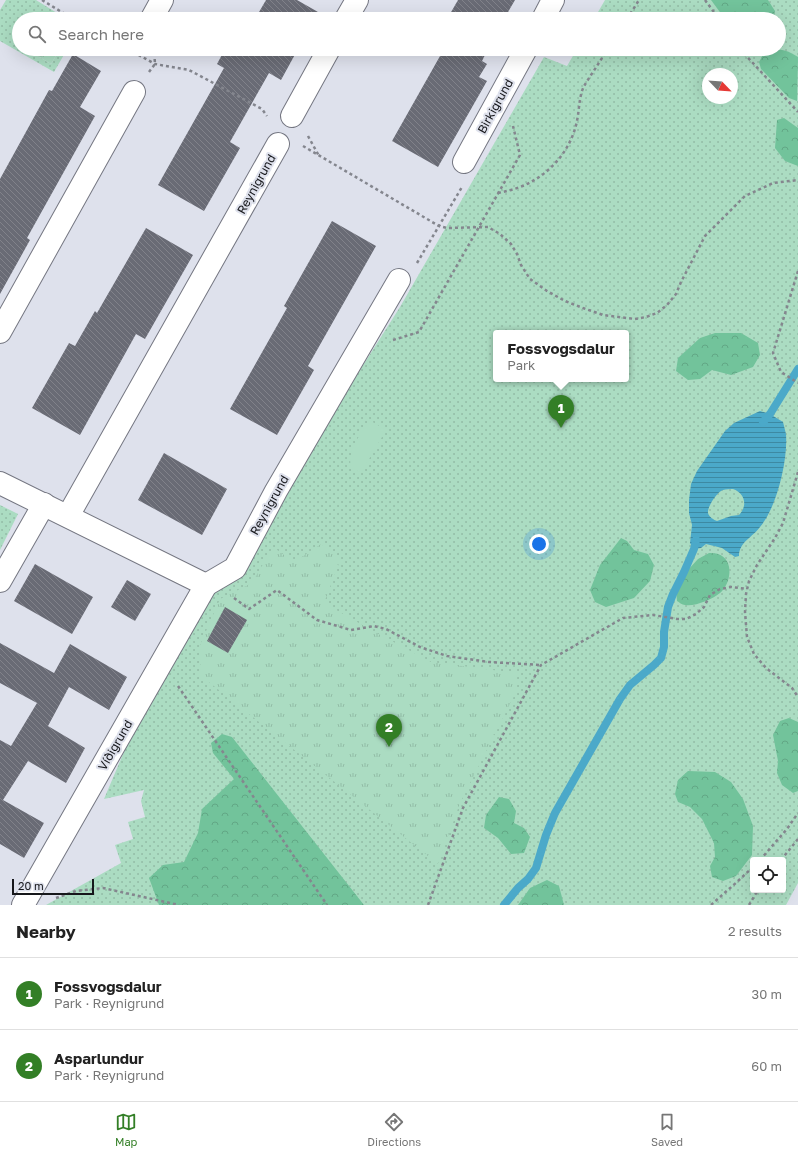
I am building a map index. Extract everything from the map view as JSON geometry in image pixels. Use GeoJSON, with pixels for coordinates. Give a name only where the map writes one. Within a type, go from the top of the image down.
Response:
{"type":"FeatureCollection","features":[{"type":"Feature","properties":{"kind":"street"},"geometry":{"type":"LineString","coordinates":[[350,12],[357,0]]}},
{"type":"Feature","properties":{"kind":"street"},"geometry":{"type":"LineString","coordinates":[[547,12],[553,0]]}},
{"type":"Feature","properties":{"kind":"street"},"geometry":{"type":"LineString","coordinates":[[292,116],[325,56]]}},
{"type":"Feature","properties":{"kind":"street","name":"Birkigrund"},"geometry":{"type":"LineString","coordinates":[[464,162],[522,56]]}},
{"type":"Feature","properties":{"kind":"street"},"geometry":{"type":"LineString","coordinates":[[0,332],[134,92]]}},
{"type":"Feature","properties":{"kind":"street","name":"Reynigrund"},"geometry":{"type":"LineString","coordinates":[[68,516],[278,144]]}},
{"type":"Feature","properties":{"kind":"street","name":"Reynigrund"},"geometry":{"type":"LineString","coordinates":[[206,585],[235,568],[276,491],[399,280]]}},
{"type":"Feature","properties":{"kind":"street"},"geometry":{"type":"LineString","coordinates":[[0,483],[206,585]]}},
{"type":"Feature","properties":{"kind":"street"},"geometry":{"type":"LineString","coordinates":[[0,581],[44,504]]}},
{"type":"Feature","properties":{"kind":"street","name":"Víðigrund"},"geometry":{"type":"LineString","coordinates":[[26,900],[206,585]]}},
{"type":"Feature","properties":{"kind":"path"},"geometry":{"type":"LineString","coordinates":[[42,0],[62,12]]}},
{"type":"Feature","properties":{"kind":"path"},"geometry":{"type":"LineString","coordinates":[[631,12],[639,0]]}},
{"type":"Feature","properties":{"kind":"path"},"geometry":{"type":"LineString","coordinates":[[705,0],[714,12]]}},
{"type":"Feature","properties":{"kind":"path"},"geometry":{"type":"LineString","coordinates":[[498,194],[524,185],[540,177],[553,166],[564,152],[572,137],[577,121],[582,91],[604,56]]}},
{"type":"Feature","properties":{"kind":"path"},"geometry":{"type":"LineString","coordinates":[[746,56],[798,112]]}},
{"type":"Feature","properties":{"kind":"path"},"geometry":{"type":"LineString","coordinates":[[399,280],[415,266],[462,186],[464,162]]}},
{"type":"Feature","properties":{"kind":"path"},"geometry":{"type":"LineString","coordinates":[[439,226],[447,228],[488,227],[500,234],[511,244],[530,280],[546,291],[565,301],[603,315],[635,319],[657,313],[667,305],[676,294],[705,236],[745,196],[773,183],[798,180]]}},
{"type":"Feature","properties":{"kind":"path"},"geometry":{"type":"LineString","coordinates":[[798,270],[773,353],[781,372],[798,383]]}},
{"type":"Feature","properties":{"kind":"path"},"geometry":{"type":"LineString","coordinates":[[798,472],[783,523],[749,581],[745,612],[746,637],[754,654],[766,668],[792,688],[798,697]]}},
{"type":"Feature","properties":{"kind":"path"},"geometry":{"type":"LineString","coordinates":[[428,905],[463,808],[541,666],[623,618],[653,615],[686,619],[696,614],[704,607],[710,596],[720,589],[731,586],[747,588]]}},
{"type":"Feature","properties":{"kind":"path"},"geometry":{"type":"LineString","coordinates":[[228,595],[249,609],[277,590],[317,620],[351,630],[374,626],[386,630],[420,647],[447,656],[489,662],[541,666]]}},
{"type":"Feature","properties":{"kind":"path"},"geometry":{"type":"LineString","coordinates":[[160,667],[171,676],[327,905]]}},
{"type":"Feature","properties":{"kind":"path"},"geometry":{"type":"LineString","coordinates":[[763,857],[798,814]]}},
{"type":"Feature","properties":{"kind":"path"},"geometry":{"type":"LineString","coordinates":[[783,857],[798,839]]}},
{"type":"Feature","properties":{"kind":"path"},"geometry":{"type":"LineString","coordinates":[[711,905],[750,870]]}},
{"type":"Feature","properties":{"kind":"path"},"geometry":{"type":"LineString","coordinates":[[26,900],[42,903],[76,892],[103,888],[179,905]]}},
{"type":"Feature","properties":{"kind":"path"},"geometry":{"type":"LineString","coordinates":[[749,905],[756,893]]}},
{"type":"Feature","properties":{"kind":"green space"},"geometry":{"type":"Polygon","coordinates":[[[6,0],[36,0],[55,12],[12,12],[12,48],[0,41],[0,10],[6,0]]]}},
{"type":"Feature","properties":{"kind":"green space"},"geometry":{"type":"Polygon","coordinates":[[[605,0],[798,0],[798,883],[786,905],[46,905],[121,863],[115,845],[133,839],[128,822],[145,817],[141,801],[144,790],[104,799],[160,667],[204,591],[235,567],[400,307],[544,57],[567,66],[573,56],[786,56],[786,12],[598,12],[605,0]]]}},
{"type":"Feature","properties":{"kind":"green space"},"geometry":{"type":"Polygon","coordinates":[[[711,0],[768,0],[775,11],[775,12],[720,12],[711,0]]]}},
{"type":"Feature","properties":{"kind":"green space"},"geometry":{"type":"Polygon","coordinates":[[[786,51],[798,57],[797,101],[789,98],[761,69],[759,62],[762,56],[786,56],[786,51]]]}},
{"type":"Feature","properties":{"kind":"green space"},"geometry":{"type":"Polygon","coordinates":[[[26,56],[38,56],[51,64],[56,56],[63,56],[54,72],[26,56]]]}},
{"type":"Feature","properties":{"kind":"green space"},"geometry":{"type":"Polygon","coordinates":[[[38,56],[56,56],[51,64],[38,56]]]}},
{"type":"Feature","properties":{"kind":"green space"},"geometry":{"type":"Polygon","coordinates":[[[784,118],[798,128],[798,166],[785,161],[775,148],[777,120],[784,118]]]}},
{"type":"Feature","properties":{"kind":"green space"},"geometry":{"type":"Polygon","coordinates":[[[715,333],[741,333],[758,343],[760,355],[753,367],[731,375],[712,370],[700,379],[688,380],[676,371],[678,358],[700,338],[715,333]]]}},
{"type":"Feature","properties":{"kind":"green space"},"geometry":{"type":"Polygon","coordinates":[[[369,420],[386,430],[361,473],[351,467],[350,461],[353,449],[369,420]]]}},
{"type":"Feature","properties":{"kind":"green space"},"geometry":{"type":"Polygon","coordinates":[[[0,505],[18,514],[0,550],[0,505]]]}},
{"type":"Feature","properties":{"kind":"green space"},"geometry":{"type":"Polygon","coordinates":[[[621,538],[627,541],[634,550],[648,554],[654,565],[650,581],[634,598],[606,607],[595,602],[590,590],[600,565],[621,538]]]}},
{"type":"Feature","properties":{"kind":"green space"},"geometry":{"type":"Polygon","coordinates":[[[321,544],[341,558],[324,603],[431,662],[516,673],[517,690],[460,803],[438,864],[200,675],[200,645],[220,599],[252,583],[273,547],[294,562],[321,544]]]}},
{"type":"Feature","properties":{"kind":"green space"},"geometry":{"type":"Polygon","coordinates":[[[709,553],[718,554],[727,561],[730,572],[727,584],[720,593],[708,600],[693,605],[682,604],[677,601],[676,591],[687,571],[698,559],[709,553]]]}},
{"type":"Feature","properties":{"kind":"green space"},"geometry":{"type":"Polygon","coordinates":[[[789,718],[798,722],[798,791],[793,793],[782,785],[777,773],[778,761],[773,735],[780,721],[789,718]]]}},
{"type":"Feature","properties":{"kind":"green space"},"geometry":{"type":"Polygon","coordinates":[[[222,734],[232,737],[364,905],[159,905],[149,878],[163,865],[184,862],[198,833],[202,809],[234,779],[213,753],[211,743],[222,734]]]}},
{"type":"Feature","properties":{"kind":"green space"},"geometry":{"type":"Polygon","coordinates":[[[688,771],[715,772],[731,782],[743,799],[753,826],[752,855],[736,876],[723,881],[712,877],[710,866],[715,857],[714,843],[702,819],[690,807],[678,802],[675,794],[678,780],[688,771]]]}},
{"type":"Feature","properties":{"kind":"green space"},"geometry":{"type":"Polygon","coordinates":[[[499,797],[509,799],[516,811],[514,823],[524,828],[530,837],[524,853],[511,854],[498,838],[484,828],[486,815],[499,797]]]}},
{"type":"Feature","properties":{"kind":"green space"},"geometry":{"type":"Polygon","coordinates":[[[547,880],[559,886],[564,905],[518,905],[530,888],[547,880]]]}},
{"type":"Feature","properties":{"kind":"water"},"geometry":{"type":"Polygon","coordinates":[[[760,411],[770,414],[783,422],[786,434],[783,470],[772,508],[757,531],[741,547],[739,556],[735,557],[722,548],[706,544],[701,548],[694,549],[690,543],[692,525],[689,513],[691,484],[697,471],[725,431],[734,423],[760,411]],[[725,489],[721,491],[709,507],[708,513],[710,517],[717,521],[739,515],[744,508],[744,500],[737,491],[733,489],[725,489]]]}},
{"type":"Feature","properties":{"kind":"building"},"geometry":{"type":"Polygon","coordinates":[[[266,0],[297,0],[318,12],[259,12],[266,0]]]}},
{"type":"Feature","properties":{"kind":"building"},"geometry":{"type":"Polygon","coordinates":[[[458,0],[515,0],[508,12],[451,12],[458,0]]]}},
{"type":"Feature","properties":{"kind":"building"},"geometry":{"type":"Polygon","coordinates":[[[72,56],[76,56],[101,71],[80,107],[95,116],[27,238],[30,240],[0,294],[0,179],[49,90],[52,91],[72,56]]]}},
{"type":"Feature","properties":{"kind":"building"},"geometry":{"type":"Polygon","coordinates":[[[221,56],[294,56],[281,80],[269,73],[230,142],[240,148],[204,211],[158,185],[224,68],[217,64],[221,56]]]}},
{"type":"Feature","properties":{"kind":"building"},"geometry":{"type":"Polygon","coordinates":[[[440,56],[484,56],[482,61],[487,64],[479,77],[487,81],[438,167],[392,141],[440,56]]]}},
{"type":"Feature","properties":{"kind":"building"},"geometry":{"type":"Polygon","coordinates":[[[332,221],[376,246],[308,366],[314,370],[277,435],[230,409],[287,308],[284,306],[332,221]]]}},
{"type":"Feature","properties":{"kind":"building"},"geometry":{"type":"Polygon","coordinates":[[[146,228],[193,255],[145,339],[136,334],[80,435],[32,408],[69,343],[75,346],[95,311],[97,313],[146,228]]]}},
{"type":"Feature","properties":{"kind":"building"},"geometry":{"type":"Polygon","coordinates":[[[164,453],[227,489],[202,535],[138,500],[164,453]]]}},
{"type":"Feature","properties":{"kind":"building"},"geometry":{"type":"Polygon","coordinates":[[[35,564],[93,597],[72,634],[14,601],[35,564]]]}},
{"type":"Feature","properties":{"kind":"building"},"geometry":{"type":"Polygon","coordinates":[[[127,580],[151,594],[135,621],[111,607],[127,580]]]}},
{"type":"Feature","properties":{"kind":"building"},"geometry":{"type":"Polygon","coordinates":[[[225,607],[247,620],[228,653],[207,641],[225,607]]]}},
{"type":"Feature","properties":{"kind":"building"},"geometry":{"type":"Polygon","coordinates":[[[0,643],[54,673],[70,644],[127,677],[109,710],[69,687],[48,726],[85,748],[66,783],[28,761],[3,800],[44,823],[24,858],[0,844],[0,740],[11,746],[37,703],[0,683],[0,643]]]}},
{"type":"Feature","properties":{"kind":"waterway"},"geometry":{"type":"LineString","coordinates":[[763,422],[770,414],[798,369]]}},
{"type":"Feature","properties":{"kind":"waterway"},"geometry":{"type":"LineString","coordinates":[[504,905],[536,868],[546,835],[555,813],[620,699],[630,685],[661,658],[664,647],[664,632],[668,607],[694,549],[696,540]]}},
{"type":"Feature","properties":{"kind":"place","name":"Fossvogsdalur"},"geometry":{"type":"Point","coordinates":[561,428]}},
{"type":"Feature","properties":{"kind":"place","name":"Asparlundur"},"geometry":{"type":"Point","coordinates":[389,747]}}]}
